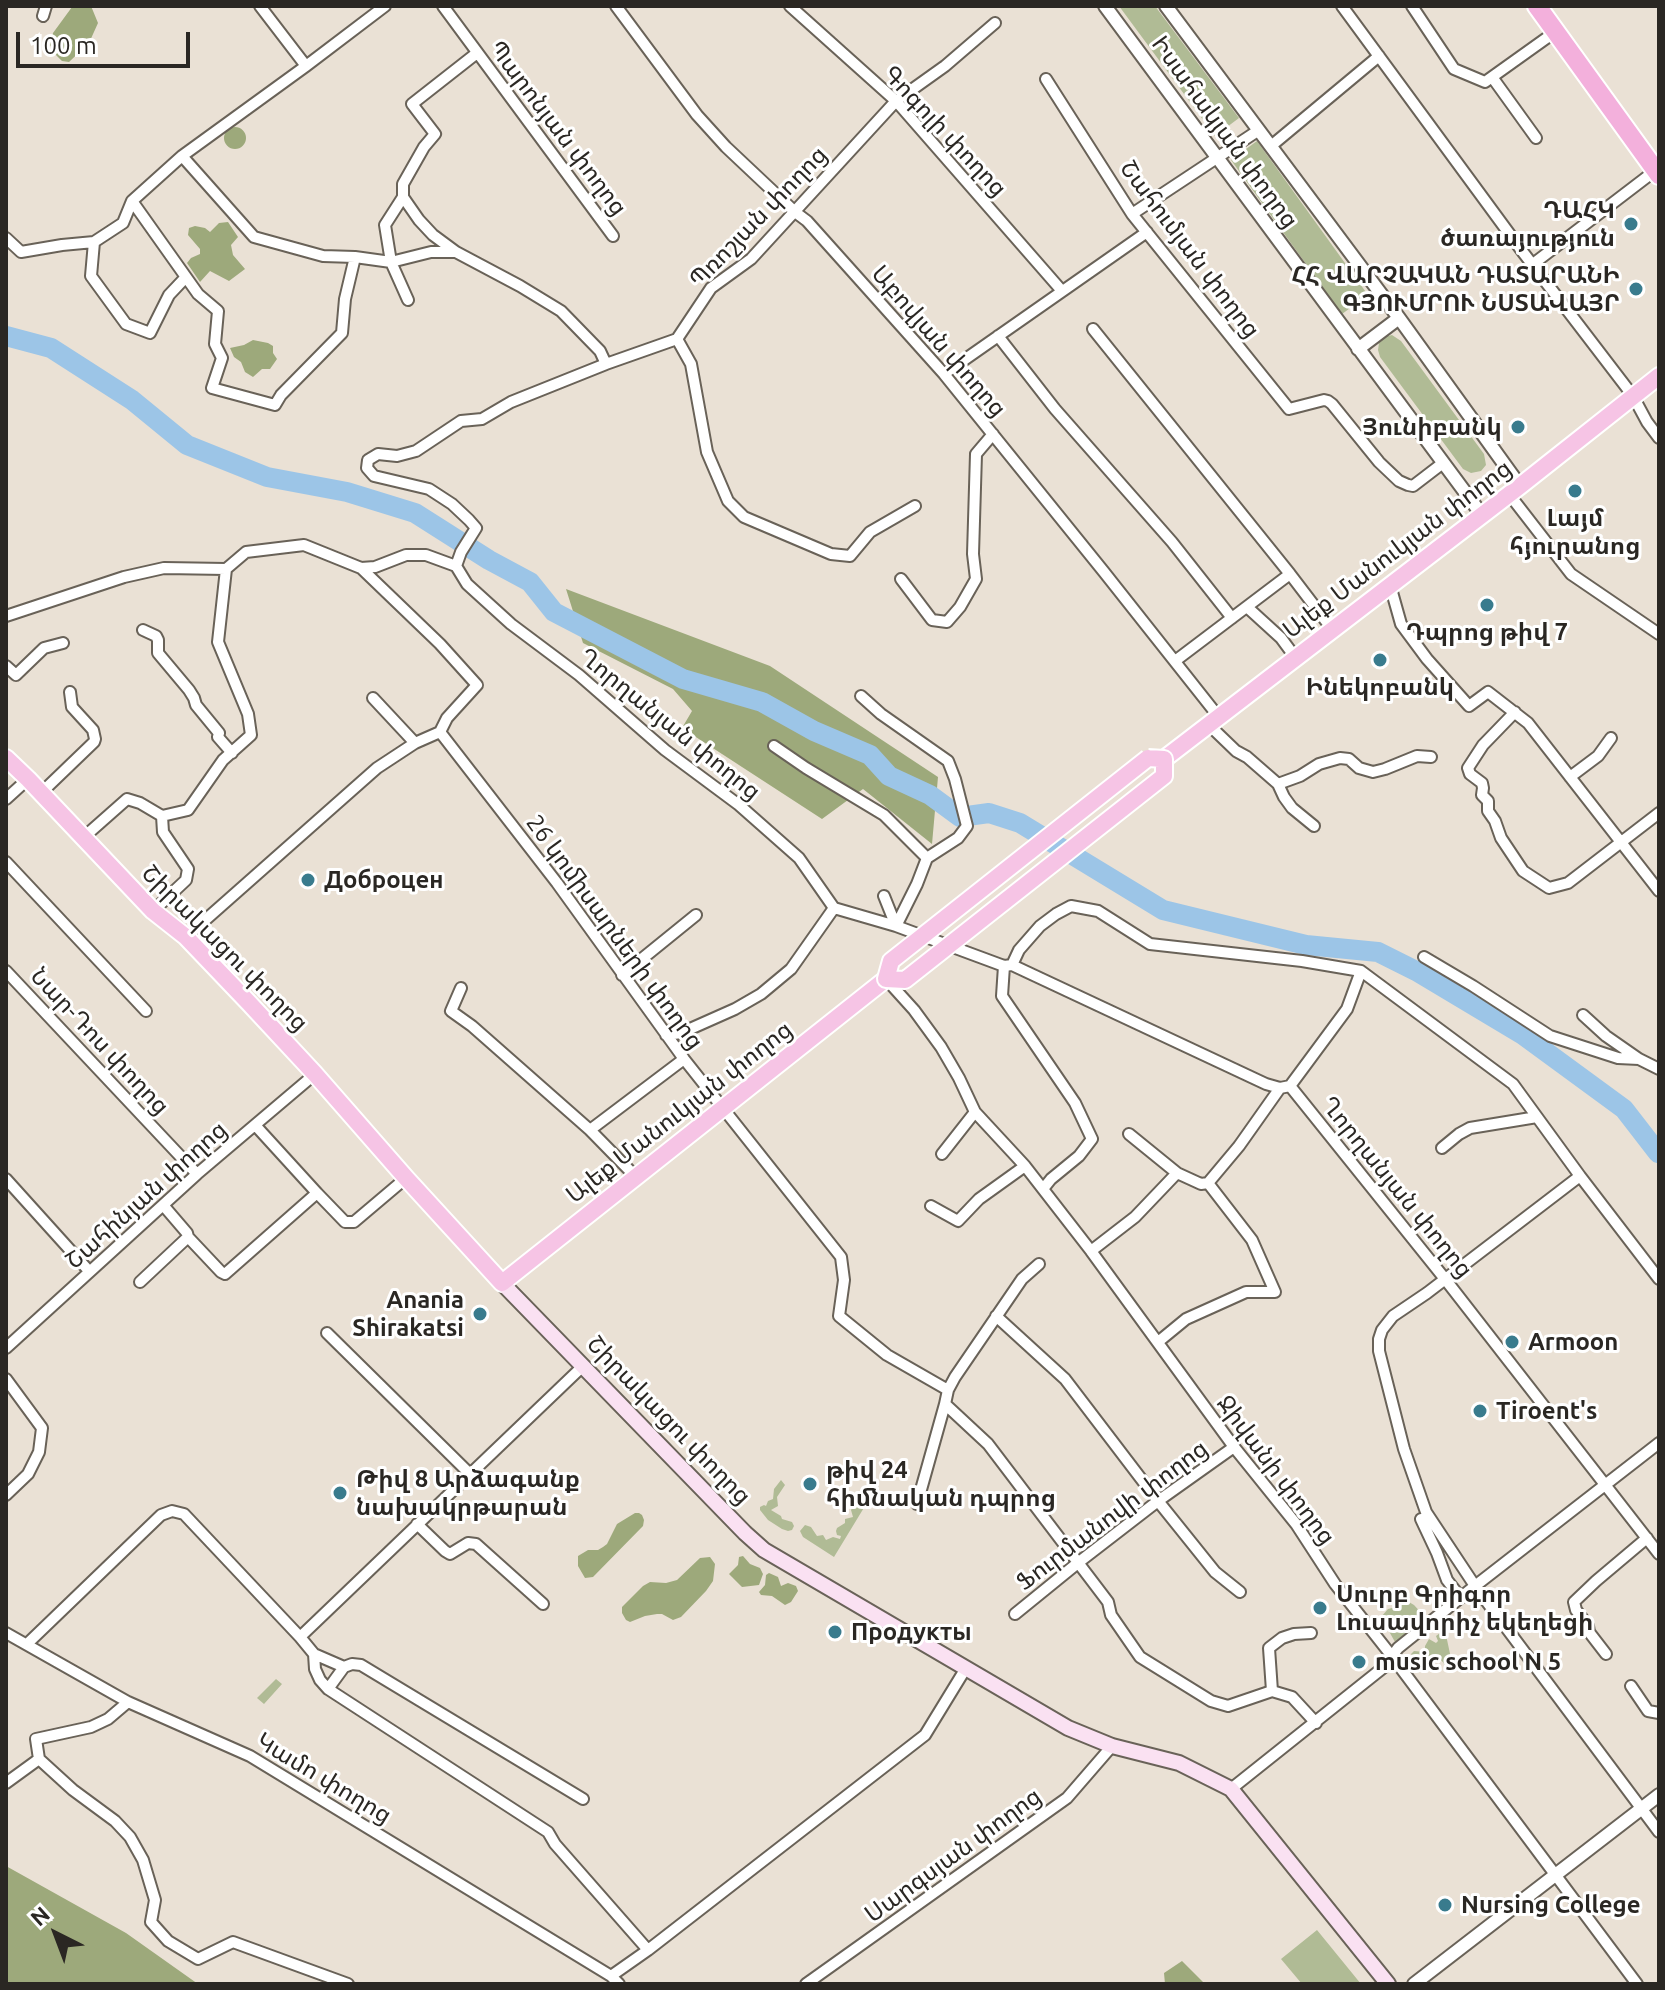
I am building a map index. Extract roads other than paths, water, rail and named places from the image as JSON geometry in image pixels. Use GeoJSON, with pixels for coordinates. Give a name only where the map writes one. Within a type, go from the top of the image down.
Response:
{"type":"FeatureCollection","features":[{"type":"Feature","properties":{"kind":"highway"},"geometry":{"type":"LineString","coordinates":[[1537,6],[1657,172]]}},
{"type":"Feature","properties":{"kind":"main road","name":"Ալեք Մանուկյան փողոց"},"geometry":{"type":"LineString","coordinates":[[502,1283],[886,979],[891,961],[1148,758],[1164,759],[1659,376]]}},
{"type":"Feature","properties":{"kind":"main road","name":"Շիրակացու փողոց"},"geometry":{"type":"LineString","coordinates":[[6,758],[153,911],[186,937],[315,1074],[502,1283],[764,1550],[1068,1728],[1112,1746],[1179,1763],[1231,1789],[1388,1984]]}},
{"type":"Feature","properties":{"kind":"main road","name":"Ալեք Մանուկյան փողոց"},"geometry":{"type":"LineString","coordinates":[[886,979],[905,980],[1164,776],[1164,759]]}},
{"type":"Feature","properties":{"kind":"street"},"geometry":{"type":"LineString","coordinates":[[260,6],[306,66]]}},
{"type":"Feature","properties":{"kind":"street"},"geometry":{"type":"LineString","coordinates":[[6,238],[21,252],[94,242],[123,223],[132,201],[182,156],[385,6]]}},
{"type":"Feature","properties":{"kind":"street","name":"Պարոնյան փողոց"},"geometry":{"type":"LineString","coordinates":[[443,6],[613,236]]}},
{"type":"Feature","properties":{"kind":"street","name":"Աբովյան փողոց"},"geometry":{"type":"LineString","coordinates":[[616,6],[697,115],[726,147],[807,221],[944,374],[1175,661],[1236,751],[1278,784],[1292,808],[1314,826]]}},
{"type":"Feature","properties":{"kind":"street","name":"Գոգոլի փողոց"},"geometry":{"type":"LineString","coordinates":[[790,6],[896,101],[1062,291]]}},
{"type":"Feature","properties":{"kind":"street","name":"Իսահակյան փողոց"},"geometry":{"type":"LineString","coordinates":[[1105,6],[1482,515]]}},
{"type":"Feature","properties":{"kind":"street","name":"Իսահակյան փողոց"},"geometry":{"type":"LineString","coordinates":[[1166,6],[1399,318],[1571,574],[1659,634]]}},
{"type":"Feature","properties":{"kind":"street"},"geometry":{"type":"LineString","coordinates":[[1342,6],[1633,396],[1659,438]]}},
{"type":"Feature","properties":{"kind":"street"},"geometry":{"type":"LineString","coordinates":[[1412,6],[1454,69],[1485,82],[1555,32]]}},
{"type":"Feature","properties":{"kind":"street","name":"Պռոշյան փողոց"},"geometry":{"type":"LineString","coordinates":[[677,339],[711,288],[751,259],[896,101],[945,66],[995,23]]}},
{"type":"Feature","properties":{"kind":"street"},"geometry":{"type":"LineString","coordinates":[[408,300],[391,262],[385,225],[403,197],[403,184],[435,134],[412,104],[477,53]]}},
{"type":"Feature","properties":{"kind":"street"},"geometry":{"type":"LineString","coordinates":[[1271,146],[1379,56]]}},
{"type":"Feature","properties":{"kind":"street"},"geometry":{"type":"LineString","coordinates":[[1492,77],[1536,138]]}},
{"type":"Feature","properties":{"kind":"street","name":"Շահումյան փողոց"},"geometry":{"type":"LineString","coordinates":[[1046,79],[1132,214],[1289,409],[1324,400],[1332,404],[1379,462],[1399,481],[1413,486],[1443,463]]}},
{"type":"Feature","properties":{"kind":"street"},"geometry":{"type":"LineString","coordinates":[[1132,214],[1259,130]]}},
{"type":"Feature","properties":{"kind":"street"},"geometry":{"type":"LineString","coordinates":[[182,156],[254,237],[323,256],[391,262],[431,252],[456,252]]}},
{"type":"Feature","properties":{"kind":"street"},"geometry":{"type":"LineString","coordinates":[[1533,264],[1657,172]]}},
{"type":"Feature","properties":{"kind":"street"},"geometry":{"type":"LineString","coordinates":[[403,197],[433,235],[456,252],[561,311],[600,351],[606,364]]}},
{"type":"Feature","properties":{"kind":"street"},"geometry":{"type":"LineString","coordinates":[[132,201],[198,294],[218,311],[215,344],[222,358],[212,388],[275,405],[281,395],[342,333],[345,299],[355,257]]}},
{"type":"Feature","properties":{"kind":"street"},"geometry":{"type":"LineString","coordinates":[[944,374],[1147,232]]}},
{"type":"Feature","properties":{"kind":"street"},"geometry":{"type":"LineString","coordinates":[[94,242],[91,276],[126,324],[150,333],[169,295],[186,277]]}},
{"type":"Feature","properties":{"kind":"street"},"geometry":{"type":"LineString","coordinates":[[1358,349],[1399,318]]}},
{"type":"Feature","properties":{"kind":"street"},"geometry":{"type":"LineString","coordinates":[[1093,329],[1332,629]]}},
{"type":"Feature","properties":{"kind":"street"},"geometry":{"type":"LineString","coordinates":[[998,336],[1055,409],[1172,542],[1232,618]]}},
{"type":"Feature","properties":{"kind":"street"},"geometry":{"type":"LineString","coordinates":[[361,568],[375,567],[406,555],[426,555],[456,566],[476,528],[452,504],[429,489],[374,476],[367,468],[368,460],[378,454],[397,456],[416,451],[461,421],[482,419],[511,402],[677,339],[691,364],[707,452],[728,501],[744,517],[831,554],[850,556],[870,532],[915,506]]}},
{"type":"Feature","properties":{"kind":"street"},"geometry":{"type":"LineString","coordinates":[[901,579],[932,620],[947,622],[960,607],[976,579],[973,554],[976,454],[993,434]]}},
{"type":"Feature","properties":{"kind":"street"},"geometry":{"type":"LineString","coordinates":[[6,616],[124,577],[164,568],[226,569],[246,552],[304,545],[361,568],[440,644],[477,685],[447,718],[440,732],[415,743],[377,768],[186,937]]}},
{"type":"Feature","properties":{"kind":"street","name":"Ղորղանյան փողոց"},"geometry":{"type":"LineString","coordinates":[[456,566],[467,584],[511,624],[579,675],[665,750],[739,805],[799,858],[834,908]]}},
{"type":"Feature","properties":{"kind":"street"},"geometry":{"type":"LineString","coordinates":[[84,837],[127,799],[162,816],[188,810],[223,760],[251,735],[248,714],[218,642],[226,569]]}},
{"type":"Feature","properties":{"kind":"street"},"geometry":{"type":"LineString","coordinates":[[1175,661],[1290,574]]}},
{"type":"Feature","properties":{"kind":"street"},"geometry":{"type":"LineString","coordinates":[[1390,585],[1401,624],[1427,659],[1469,706],[1488,692],[1528,723],[1659,891]]}},
{"type":"Feature","properties":{"kind":"street"},"geometry":{"type":"LineString","coordinates":[[1247,607],[1281,638],[1295,657]]}},
{"type":"Feature","properties":{"kind":"street"},"geometry":{"type":"LineString","coordinates":[[143,630],[156,636],[158,653],[189,690],[196,705],[232,753]]}},
{"type":"Feature","properties":{"kind":"street"},"geometry":{"type":"LineString","coordinates":[[6,666],[16,675],[44,648],[63,643]]}},
{"type":"Feature","properties":{"kind":"street"},"geometry":{"type":"LineString","coordinates":[[41,793],[95,739],[93,730],[72,707],[70,692]]}},
{"type":"Feature","properties":{"kind":"street"},"geometry":{"type":"LineString","coordinates":[[861,696],[881,714],[948,761],[967,826],[958,838],[927,858],[896,926]]}},
{"type":"Feature","properties":{"kind":"street"},"geometry":{"type":"LineString","coordinates":[[373,698],[415,743]]}},
{"type":"Feature","properties":{"kind":"street"},"geometry":{"type":"LineString","coordinates":[[1515,712],[1483,745],[1468,768],[1470,774],[1482,783],[1482,795],[1488,801],[1488,811],[1523,871],[1549,888],[1568,883],[1659,813]]}},
{"type":"Feature","properties":{"kind":"street","name":"26 կոմիսարների փողոց"},"geometry":{"type":"LineString","coordinates":[[440,732],[557,883],[722,1109],[841,1257],[844,1280],[839,1316],[887,1355],[948,1390]]}},
{"type":"Feature","properties":{"kind":"street"},"geometry":{"type":"LineString","coordinates":[[1570,777],[1598,756],[1611,738]]}},
{"type":"Feature","properties":{"kind":"street"},"geometry":{"type":"LineString","coordinates":[[774,746],[884,815],[927,858]]}},
{"type":"Feature","properties":{"kind":"street"},"geometry":{"type":"LineString","coordinates":[[1278,784],[1300,776],[1319,764],[1340,758],[1349,759],[1359,768],[1373,772],[1417,756],[1431,757]]}},
{"type":"Feature","properties":{"kind":"street"},"geometry":{"type":"LineString","coordinates":[[6,799],[28,779]]}},
{"type":"Feature","properties":{"kind":"street"},"geometry":{"type":"LineString","coordinates":[[153,911],[186,880],[188,869],[163,832],[162,816]]}},
{"type":"Feature","properties":{"kind":"street"},"geometry":{"type":"LineString","coordinates":[[6,862],[146,1011]]}},
{"type":"Feature","properties":{"kind":"street"},"geometry":{"type":"LineString","coordinates":[[884,896],[896,926]]}},
{"type":"Feature","properties":{"kind":"street"},"geometry":{"type":"LineString","coordinates":[[1043,1189],[1079,1156],[1092,1139],[1075,1103],[1002,996],[1008,966],[1019,950],[1040,926],[1071,906],[1098,911],[1150,944],[1302,961],[1361,971],[1513,1084],[1659,1279]]}},
{"type":"Feature","properties":{"kind":"street"},"geometry":{"type":"LineString","coordinates":[[666,1035],[681,1033],[761,994],[791,969],[834,908],[896,926],[1008,966]]}},
{"type":"Feature","properties":{"kind":"street"},"geometry":{"type":"LineString","coordinates":[[622,975],[696,915]]}},
{"type":"Feature","properties":{"kind":"street"},"geometry":{"type":"LineString","coordinates":[[1424,957],[1550,1036],[1618,1058],[1639,1059]]}},
{"type":"Feature","properties":{"kind":"street","name":"Ղորղանյան փողոց"},"geometry":{"type":"LineString","coordinates":[[1008,966],[1266,1084],[1285,1087],[1445,1279],[1659,1554]]}},
{"type":"Feature","properties":{"kind":"street","name":"Նար-Դոս փողոց"},"geometry":{"type":"LineString","coordinates":[[6,971],[197,1174]]}},
{"type":"Feature","properties":{"kind":"street"},"geometry":{"type":"LineString","coordinates":[[1129,1134],[1177,1173],[1201,1184],[1208,1183],[1347,1009],[1361,971]]}},
{"type":"Feature","properties":{"kind":"street","name":"Ջիվանի փողոց"},"geometry":{"type":"LineString","coordinates":[[886,979],[941,1047],[975,1112],[1025,1166],[1091,1251],[1234,1447],[1296,1524],[1335,1584],[1637,1984]]}},
{"type":"Feature","properties":{"kind":"street"},"geometry":{"type":"LineString","coordinates":[[461,988],[451,1011],[590,1130],[636,1177]]}},
{"type":"Feature","properties":{"kind":"street"},"geometry":{"type":"LineString","coordinates":[[1583,1015],[1606,1036],[1659,1069]]}},
{"type":"Feature","properties":{"kind":"street"},"geometry":{"type":"LineString","coordinates":[[590,1130],[684,1059]]}},
{"type":"Feature","properties":{"kind":"street","name":"Շահինյան փողոց"},"geometry":{"type":"LineString","coordinates":[[7,1345],[197,1174],[315,1074]]}},
{"type":"Feature","properties":{"kind":"street"},"geometry":{"type":"LineString","coordinates":[[942,1154],[975,1112]]}},
{"type":"Feature","properties":{"kind":"street"},"geometry":{"type":"LineString","coordinates":[[1442,1148],[1470,1128],[1537,1117]]}},
{"type":"Feature","properties":{"kind":"street"},"geometry":{"type":"LineString","coordinates":[[255,1125],[345,1222],[354,1222],[406,1178]]}},
{"type":"Feature","properties":{"kind":"street"},"geometry":{"type":"LineString","coordinates":[[931,1206],[958,1221],[979,1199],[1025,1166]]}},
{"type":"Feature","properties":{"kind":"street"},"geometry":{"type":"LineString","coordinates":[[1091,1251],[1135,1217],[1177,1173]]}},
{"type":"Feature","properties":{"kind":"street"},"geometry":{"type":"LineString","coordinates":[[1580,1176],[1400,1310],[1382,1330],[1379,1351],[1404,1449],[1426,1512],[1475,1586],[1659,1832]]}},
{"type":"Feature","properties":{"kind":"street"},"geometry":{"type":"LineString","coordinates":[[6,1179],[89,1271]]}},
{"type":"Feature","properties":{"kind":"street"},"geometry":{"type":"LineString","coordinates":[[1158,1342],[1186,1319],[1246,1292],[1275,1292],[1252,1240],[1208,1183]]}},
{"type":"Feature","properties":{"kind":"street"},"geometry":{"type":"LineString","coordinates":[[163,1205],[188,1237],[225,1274],[317,1193]]}},
{"type":"Feature","properties":{"kind":"street"},"geometry":{"type":"LineString","coordinates":[[140,1282],[188,1237]]}},
{"type":"Feature","properties":{"kind":"street"},"geometry":{"type":"LineString","coordinates":[[917,1504],[948,1390],[1022,1279],[1039,1264]]}},
{"type":"Feature","properties":{"kind":"street"},"geometry":{"type":"LineString","coordinates":[[996,1316],[1065,1379],[1215,1572],[1240,1592]]}},
{"type":"Feature","properties":{"kind":"street"},"geometry":{"type":"LineString","coordinates":[[327,1333],[469,1473]]}},
{"type":"Feature","properties":{"kind":"street"},"geometry":{"type":"LineString","coordinates":[[300,1637],[583,1366]]}},
{"type":"Feature","properties":{"kind":"street"},"geometry":{"type":"LineString","coordinates":[[6,1379],[42,1428],[39,1452],[28,1474],[6,1495]]}},
{"type":"Feature","properties":{"kind":"street"},"geometry":{"type":"LineString","coordinates":[[945,1404],[988,1444],[1079,1562],[1108,1602],[1111,1615],[1140,1657],[1211,1701],[1228,1706],[1272,1691],[1292,1697],[1316,1723]]}},
{"type":"Feature","properties":{"kind":"street"},"geometry":{"type":"LineString","coordinates":[[1231,1789],[1384,1667],[1391,1655],[1475,1586],[1659,1443]]}},
{"type":"Feature","properties":{"kind":"street","name":"Ֆուրմանովի փողոց"},"geometry":{"type":"LineString","coordinates":[[1015,1614],[1158,1501],[1234,1447]]}},
{"type":"Feature","properties":{"kind":"street"},"geometry":{"type":"LineString","coordinates":[[27,1644],[161,1515],[172,1511],[184,1514],[314,1654],[344,1667]]}},
{"type":"Feature","properties":{"kind":"street"},"geometry":{"type":"LineString","coordinates":[[1421,1519],[1447,1580],[1461,1598]]}},
{"type":"Feature","properties":{"kind":"street"},"geometry":{"type":"LineString","coordinates":[[417,1524],[450,1554],[468,1543],[476,1544],[543,1604]]}},
{"type":"Feature","properties":{"kind":"street"},"geometry":{"type":"LineString","coordinates":[[1606,1654],[1589,1632],[1574,1602],[1647,1538]]}},
{"type":"Feature","properties":{"kind":"street","name":"Կամո փողոց"},"geometry":{"type":"LineString","coordinates":[[6,1633],[128,1702],[250,1756],[615,1980]]}},
{"type":"Feature","properties":{"kind":"street"},"geometry":{"type":"LineString","coordinates":[[1272,1691],[1269,1648],[1282,1638],[1311,1633]]}},
{"type":"Feature","properties":{"kind":"street"},"geometry":{"type":"LineString","coordinates":[[314,1654],[315,1669],[328,1689],[548,1832],[555,1844],[648,1950]]}},
{"type":"Feature","properties":{"kind":"street"},"geometry":{"type":"LineString","coordinates":[[328,1689],[344,1667],[361,1665],[583,1799]]}},
{"type":"Feature","properties":{"kind":"street"},"geometry":{"type":"LineString","coordinates":[[615,1980],[648,1950],[925,1735],[966,1668]]}},
{"type":"Feature","properties":{"kind":"street"},"geometry":{"type":"LineString","coordinates":[[1631,1686],[1648,1711],[1659,1713]]}},
{"type":"Feature","properties":{"kind":"street"},"geometry":{"type":"LineString","coordinates":[[128,1702],[108,1719],[91,1727],[36,1739],[39,1759],[130,1837],[143,1860],[155,1900],[151,1922],[168,1941],[198,1959],[233,1942],[348,1984]]}},
{"type":"Feature","properties":{"kind":"street","name":"Սարգսյան փողոց"},"geometry":{"type":"LineString","coordinates":[[806,1984],[1067,1798],[1112,1746]]}},
{"type":"Feature","properties":{"kind":"street"},"geometry":{"type":"LineString","coordinates":[[6,1783],[39,1759]]}},
{"type":"Feature","properties":{"kind":"street"},"geometry":{"type":"LineString","coordinates":[[1414,1984],[1659,1795]]}},
{"type":"Feature","properties":{"kind":"waterway"},"geometry":{"type":"LineString","coordinates":[[6,336],[51,348],[132,400],[187,445],[267,477],[347,492],[415,513],[530,582],[554,612],[683,679],[762,702],[814,731],[870,755],[889,776],[930,795],[960,817],[989,813],[1020,823],[1163,910],[1306,945],[1378,952],[1523,1035],[1624,1109],[1658,1153]]}},
{"type":"Feature","properties":{"kind":"place","name":"ԴԱՀԿ ծառայություն"},"geometry":{"type":"Point","coordinates":[1631,224]}},
{"type":"Feature","properties":{"kind":"place","name":"ՀՀ ՎԱՐՉԱԿԱՆ ԴԱՏԱՐԱՆԻ ԳՅՈՒՄՐՈՒ ՆՍՏԱՎԱՅՐ"},"geometry":{"type":"Point","coordinates":[1636,289]}},
{"type":"Feature","properties":{"kind":"place","name":"Յունիբանկ"},"geometry":{"type":"Point","coordinates":[1518,427]}},
{"type":"Feature","properties":{"kind":"place","name":"Լայմ հյուրանոց"},"geometry":{"type":"Point","coordinates":[1575,491]}},
{"type":"Feature","properties":{"kind":"place","name":"Դպրոց թիվ 7"},"geometry":{"type":"Point","coordinates":[1487,605]}},
{"type":"Feature","properties":{"kind":"place","name":"Ինեկոբանկ"},"geometry":{"type":"Point","coordinates":[1380,660]}},
{"type":"Feature","properties":{"kind":"place","name":"Доброцен"},"geometry":{"type":"Point","coordinates":[308,880]}},
{"type":"Feature","properties":{"kind":"place","name":"Anania Shirakatsi"},"geometry":{"type":"Point","coordinates":[480,1314]}},
{"type":"Feature","properties":{"kind":"place","name":"Armoon"},"geometry":{"type":"Point","coordinates":[1512,1342]}},
{"type":"Feature","properties":{"kind":"place","name":"Tiroent's"},"geometry":{"type":"Point","coordinates":[1480,1411]}},
{"type":"Feature","properties":{"kind":"place","name":"թիվ 24 հիմնական դպրոց"},"geometry":{"type":"Point","coordinates":[810,1484]}},
{"type":"Feature","properties":{"kind":"place","name":"Թիվ 8 Արձագանք նախակրթարան"},"geometry":{"type":"Point","coordinates":[340,1493]}},
{"type":"Feature","properties":{"kind":"place","name":"Սուրբ Գրիգոր Լուսավորիչ եկեղեցի"},"geometry":{"type":"Point","coordinates":[1320,1608]}},
{"type":"Feature","properties":{"kind":"place","name":"Продукты"},"geometry":{"type":"Point","coordinates":[835,1632]}},
{"type":"Feature","properties":{"kind":"place","name":"music school N 5"},"geometry":{"type":"Point","coordinates":[1359,1662]}},
{"type":"Feature","properties":{"kind":"place","name":"Nursing College"},"geometry":{"type":"Point","coordinates":[1445,1905]}}]}
